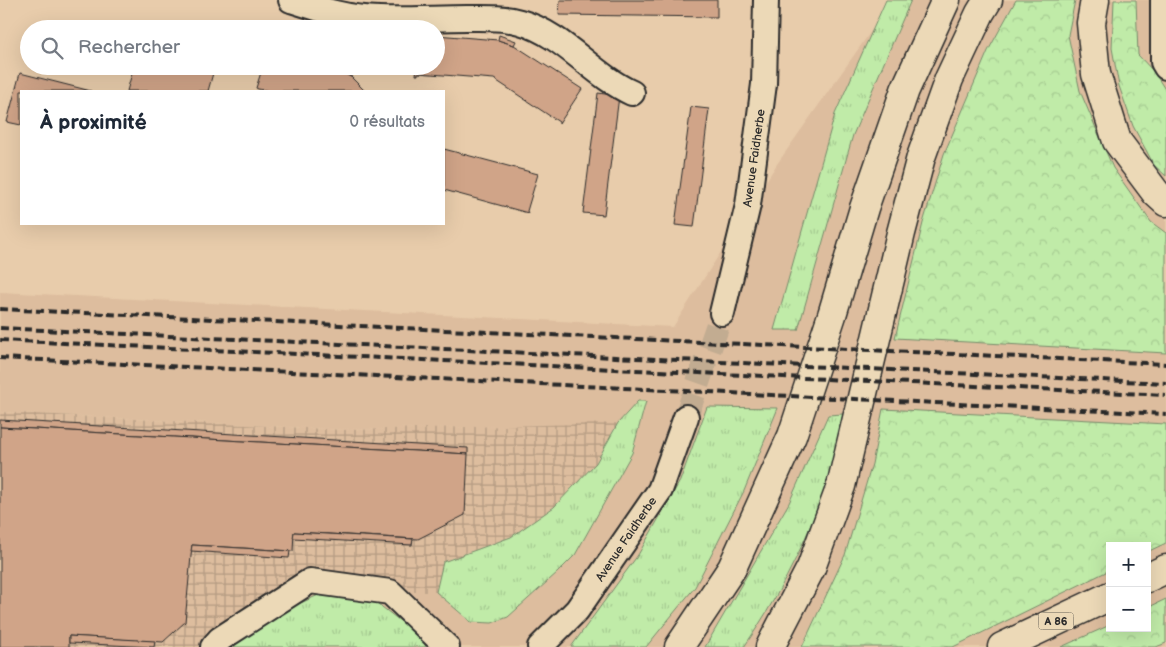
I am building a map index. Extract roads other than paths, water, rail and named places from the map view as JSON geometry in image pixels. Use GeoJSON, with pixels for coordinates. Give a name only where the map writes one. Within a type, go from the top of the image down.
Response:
{"type":"FeatureCollection","features":[{"type":"Feature","properties":{"kind":"highway"},"geometry":{"type":"LineString","coordinates":[[679,647],[732,568],[792,436],[832,315],[864,208],[902,99],[946,0]]}},
{"type":"Feature","properties":{"kind":"highway"},"geometry":{"type":"LineString","coordinates":[[770,647],[811,568],[841,486],[901,233],[922,157],[949,79],[988,0]]}},
{"type":"Feature","properties":{"kind":"highway"},"geometry":{"type":"LineString","coordinates":[[1095,0],[1091,23],[1096,74],[1117,141],[1156,193],[1166,202]]}},
{"type":"Feature","properties":{"kind":"highway"},"geometry":{"type":"LineString","coordinates":[[1151,576],[1166,569]]}},
{"type":"Feature","properties":{"kind":"highway","name":"A 86"},"geometry":{"type":"LineString","coordinates":[[1002,647],[1106,598]]}},
{"type":"Feature","properties":{"kind":"street"},"geometry":{"type":"LineString","coordinates":[[291,0],[317,9],[367,19],[503,19],[520,22],[538,29],[567,48],[600,75],[632,93]]}},
{"type":"Feature","properties":{"kind":"street","name":"Avenue Faidherbe"},"geometry":{"type":"LineString","coordinates":[[722,313],[748,205],[764,84],[766,0]]}},
{"type":"Feature","properties":{"kind":"street"},"geometry":{"type":"LineString","coordinates":[[1163,0],[1163,62],[1166,67]]}},
{"type":"Feature","properties":{"kind":"street","name":"Avenue Faidherbe"},"geometry":{"type":"LineString","coordinates":[[540,647],[577,610],[660,490],[686,417]]}},
{"type":"Feature","properties":{"kind":"street"},"geometry":{"type":"LineString","coordinates":[[213,647],[220,639],[310,581],[390,592],[447,647]]}},
{"type":"Feature","properties":{"kind":"tunnel"},"geometry":{"type":"LineString","coordinates":[[686,417],[722,313]]}},
{"type":"Feature","properties":{"kind":"railway"},"geometry":{"type":"LineString","coordinates":[[0,309],[1166,364]]}},
{"type":"Feature","properties":{"kind":"railway"},"geometry":{"type":"LineString","coordinates":[[0,328],[1166,383]]}},
{"type":"Feature","properties":{"kind":"railway"},"geometry":{"type":"LineString","coordinates":[[0,340],[1166,395]]}},
{"type":"Feature","properties":{"kind":"railway"},"geometry":{"type":"LineString","coordinates":[[0,358],[1166,414]]}}]}
